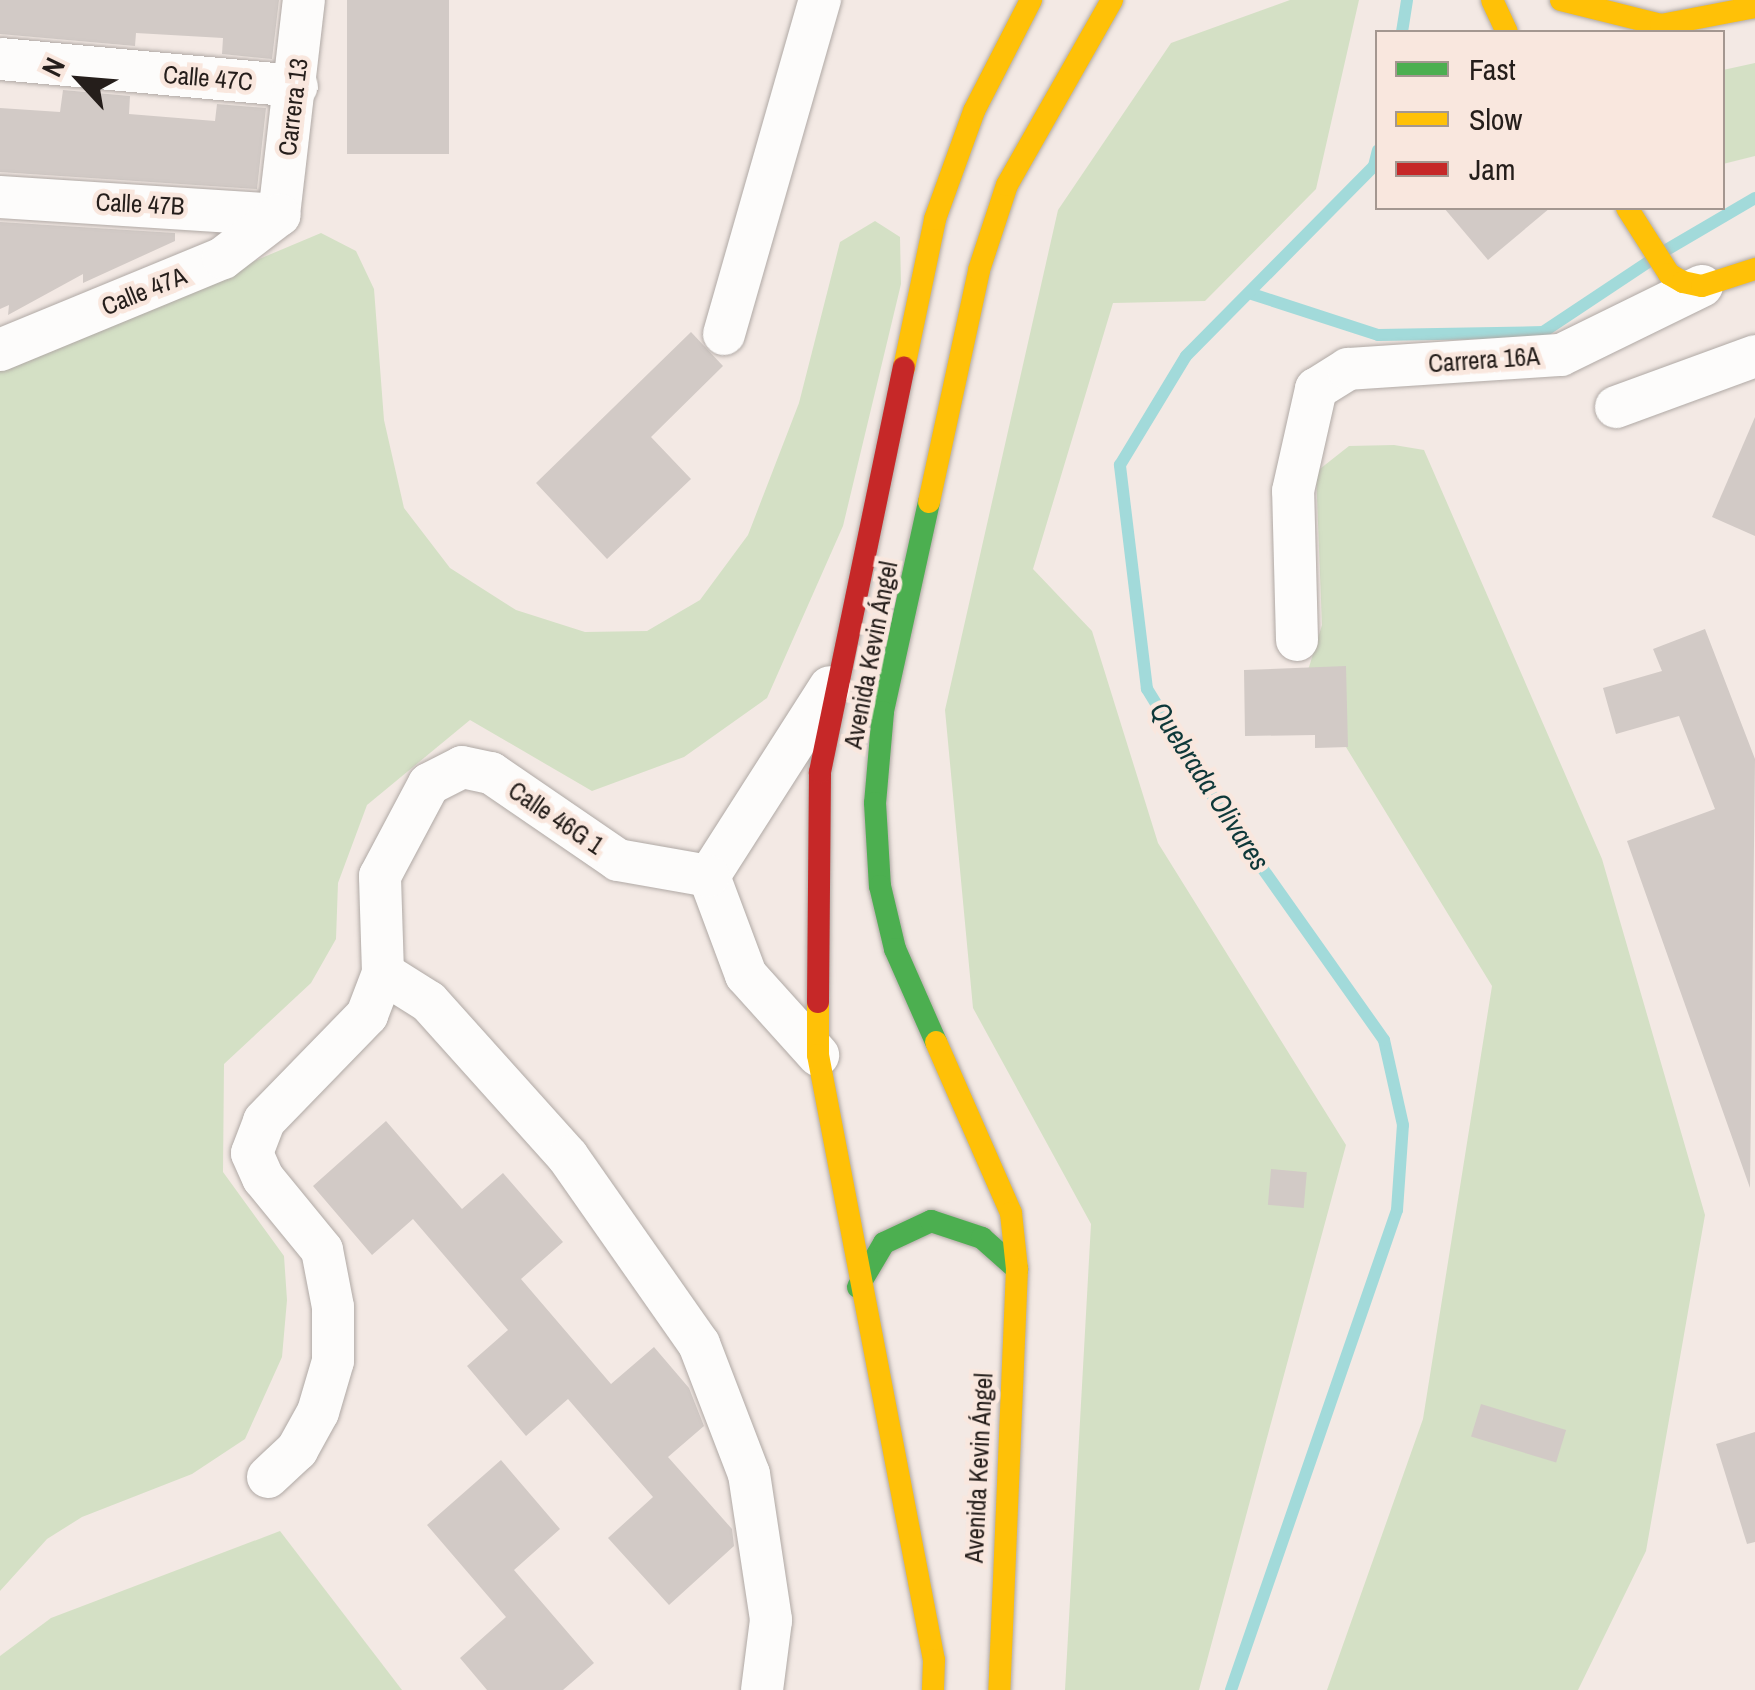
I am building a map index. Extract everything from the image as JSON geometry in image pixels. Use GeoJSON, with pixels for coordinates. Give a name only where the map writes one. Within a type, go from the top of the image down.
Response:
{"type":"FeatureCollection","features":[{"type":"Feature","properties":{"kind":"main road","name":"Avenida Kevin Ángel"},"geometry":{"type":"LineString","coordinates":[[933,1690],[934,1660],[858,1287],[818,1055],[820,772],[834,680],[935,219],[974,111],[1030,0]]}},
{"type":"Feature","properties":{"kind":"main road","name":"Avenida Kevin Ángel"},"geometry":{"type":"LineString","coordinates":[[998,1690],[1017,1269],[1012,1213],[992,1157],[915,1009],[895,950],[880,886],[875,803],[883,712],[979,270],[1007,185],[1112,0]]}},
{"type":"Feature","properties":{"kind":"main road"},"geometry":{"type":"LineString","coordinates":[[1492,0],[1505,30]]}},
{"type":"Feature","properties":{"kind":"main road"},"geometry":{"type":"LineString","coordinates":[[1560,0],[1655,28],[1755,7]]}},
{"type":"Feature","properties":{"kind":"main road"},"geometry":{"type":"LineString","coordinates":[[1629,211],[1685,280],[1755,269]]}},
{"type":"Feature","properties":{"kind":"main road"},"geometry":{"type":"LineString","coordinates":[[858,1287],[884,1243],[931,1221],[982,1238],[1017,1269]]}},
{"type":"Feature","properties":{"kind":"street","name":"Carrera 13"},"geometry":{"type":"LineString","coordinates":[[279,214],[297,86],[304,0]]}},
{"type":"Feature","properties":{"kind":"street"},"geometry":{"type":"LineString","coordinates":[[724,334],[820,0]]}},
{"type":"Feature","properties":{"kind":"street","name":"Calle 47C"},"geometry":{"type":"LineString","coordinates":[[0,59],[297,86]]}},
{"type":"Feature","properties":{"kind":"street","name":"Calle 47B"},"geometry":{"type":"LineString","coordinates":[[0,197],[279,214]]}},
{"type":"Feature","properties":{"kind":"street","name":"Calle 47A"},"geometry":{"type":"LineString","coordinates":[[0,350],[224,258],[279,214]]}},
{"type":"Feature","properties":{"kind":"street","name":"Carrera 16A"},"geometry":{"type":"LineString","coordinates":[[1297,640],[1293,491],[1316,389],[1348,368],[1561,355],[1685,280]]}},
{"type":"Feature","properties":{"kind":"street"},"geometry":{"type":"LineString","coordinates":[[1616,407],[1751,361]]}},
{"type":"Feature","properties":{"kind":"street"},"geometry":{"type":"LineString","coordinates":[[818,1055],[746,975],[709,876],[834,680]]}},
{"type":"Feature","properties":{"kind":"street","name":"Calle 46G 1"},"geometry":{"type":"LineString","coordinates":[[383,973],[380,876],[429,784],[462,768],[491,773],[618,860],[709,876]]}},
{"type":"Feature","properties":{"kind":"street"},"geometry":{"type":"LineString","coordinates":[[268,1476],[297,1450],[318,1412],[332,1361],[333,1307],[322,1250],[263,1178],[252,1153],[264,1121],[367,1015],[383,973],[429,1002],[568,1157],[699,1344],[749,1474],[771,1620],[762,1690]]}},
{"type":"Feature","properties":{"kind":"green space"},"geometry":{"type":"Polygon","coordinates":[[[1290,0],[1359,0],[1316,189],[1205,301],[1113,303],[1033,569],[1092,631],[1158,843],[1346,1145],[1199,1690],[1065,1690],[1091,1224],[973,1008],[945,710],[1058,210],[1171,43],[1290,0]]]}},
{"type":"Feature","properties":{"kind":"green space"},"geometry":{"type":"Polygon","coordinates":[[[1755,63],[1755,156],[1725,164],[1725,70],[1755,63]]]}},
{"type":"Feature","properties":{"kind":"green space"},"geometry":{"type":"Polygon","coordinates":[[[875,221],[900,237],[901,284],[843,526],[767,698],[684,757],[592,791],[470,720],[367,805],[338,883],[336,939],[311,983],[224,1064],[223,1172],[284,1256],[287,1300],[282,1357],[245,1439],[192,1474],[82,1517],[47,1539],[0,1591],[0,368],[321,233],[356,251],[374,289],[384,420],[404,508],[450,568],[516,610],[585,632],[647,631],[700,600],[748,535],[799,403],[840,242],[875,221]]]}},
{"type":"Feature","properties":{"kind":"green space"},"geometry":{"type":"Polygon","coordinates":[[[1394,445],[1424,450],[1602,859],[1705,1215],[1646,1551],[1578,1690],[1327,1690],[1423,1419],[1492,986],[1305,680],[1322,625],[1316,472],[1349,446],[1394,445]]]}},
{"type":"Feature","properties":{"kind":"green space"},"geometry":{"type":"Polygon","coordinates":[[[280,1531],[402,1690],[0,1690],[0,1656],[51,1618],[280,1531]]]}},
{"type":"Feature","properties":{"kind":"building"},"geometry":{"type":"Polygon","coordinates":[[[0,0],[279,0],[272,59],[222,54],[223,38],[136,33],[135,46],[0,34],[0,0]]]}},
{"type":"Feature","properties":{"kind":"building"},"geometry":{"type":"Polygon","coordinates":[[[347,0],[449,0],[449,154],[347,154],[347,0]]]}},
{"type":"Feature","properties":{"kind":"building"},"geometry":{"type":"Polygon","coordinates":[[[63,90],[130,96],[129,114],[215,121],[217,104],[266,108],[257,189],[0,172],[0,108],[60,112],[63,90]]]}},
{"type":"Feature","properties":{"kind":"building"},"geometry":{"type":"Polygon","coordinates":[[[1446,210],[1548,210],[1488,260],[1446,210]]]}},
{"type":"Feature","properties":{"kind":"building"},"geometry":{"type":"Polygon","coordinates":[[[0,222],[175,233],[175,241],[83,283],[83,274],[8,315],[9,305],[0,309],[0,222]]]}},
{"type":"Feature","properties":{"kind":"building"},"geometry":{"type":"Polygon","coordinates":[[[691,332],[723,366],[651,437],[691,479],[607,559],[536,483],[691,332]]]}},
{"type":"Feature","properties":{"kind":"building"},"geometry":{"type":"Polygon","coordinates":[[[1755,417],[1755,536],[1712,517],[1755,417]]]}},
{"type":"Feature","properties":{"kind":"building"},"geometry":{"type":"Polygon","coordinates":[[[1705,629],[1755,759],[1750,1188],[1627,841],[1715,809],[1679,716],[1616,734],[1603,688],[1662,671],[1653,649],[1705,629]]]}},
{"type":"Feature","properties":{"kind":"building"},"geometry":{"type":"Polygon","coordinates":[[[1346,666],[1348,747],[1315,748],[1315,735],[1245,736],[1244,670],[1346,666]]]}},
{"type":"Feature","properties":{"kind":"building"},"geometry":{"type":"Polygon","coordinates":[[[386,1121],[462,1209],[503,1173],[563,1242],[521,1279],[611,1384],[654,1347],[689,1388],[704,1426],[668,1457],[732,1529],[734,1546],[669,1605],[608,1538],[653,1497],[568,1399],[526,1436],[467,1366],[508,1330],[413,1219],[372,1255],[313,1186],[386,1121]]]}},
{"type":"Feature","properties":{"kind":"building"},"geometry":{"type":"Polygon","coordinates":[[[1271,1169],[1307,1172],[1304,1208],[1268,1205],[1271,1169]]]}},
{"type":"Feature","properties":{"kind":"building"},"geometry":{"type":"Polygon","coordinates":[[[1481,1404],[1566,1430],[1556,1463],[1471,1437],[1481,1404]]]}},
{"type":"Feature","properties":{"kind":"building"},"geometry":{"type":"Polygon","coordinates":[[[1755,1432],[1755,1542],[1747,1544],[1716,1444],[1755,1432]]]}},
{"type":"Feature","properties":{"kind":"building"},"geometry":{"type":"Polygon","coordinates":[[[501,1460],[560,1529],[514,1570],[594,1663],[563,1690],[487,1690],[460,1658],[506,1617],[427,1525],[501,1460]]]}},
{"type":"Feature","properties":{"kind":"waterway"},"geometry":{"type":"LineString","coordinates":[[1402,30],[1407,0]]}},
{"type":"Feature","properties":{"kind":"waterway","name":"Quebrada Olivares"},"geometry":{"type":"LineString","coordinates":[[1231,1690],[1397,1210],[1403,1125],[1384,1040],[1220,808],[1147,689],[1120,465],[1186,356],[1375,162]]}},
{"type":"Feature","properties":{"kind":"waterway","name":"Quebrada Olivares"},"geometry":{"type":"LineString","coordinates":[[1668,249],[1755,198]]}},
{"type":"Feature","properties":{"kind":"waterway","name":"Quebrada Olivares"},"geometry":{"type":"LineString","coordinates":[[1252,294],[1378,335],[1543,332],[1647,263]]}},
{"type":"Feature","properties":{"kind":"traffic: fast"},"geometry":{"type":"LineString","coordinates":[[929,502],[883,712],[875,803],[880,886],[895,949],[936,1042]]}},
{"type":"Feature","properties":{"kind":"traffic: fast"},"geometry":{"type":"LineString","coordinates":[[858,1287],[884,1243],[931,1221],[982,1238],[1017,1269]]}},
{"type":"Feature","properties":{"kind":"traffic: slow"},"geometry":{"type":"LineString","coordinates":[[904,368],[935,219],[974,111],[1031,0]]}},
{"type":"Feature","properties":{"kind":"traffic: slow"},"geometry":{"type":"LineString","coordinates":[[929,502],[979,270],[1007,185],[1112,0]]}},
{"type":"Feature","properties":{"kind":"traffic: slow"},"geometry":{"type":"LineString","coordinates":[[1492,0],[1506,30]]}},
{"type":"Feature","properties":{"kind":"traffic: slow"},"geometry":{"type":"LineString","coordinates":[[1561,0],[1661,25],[1755,7]]}},
{"type":"Feature","properties":{"kind":"traffic: slow"},"geometry":{"type":"LineString","coordinates":[[1628,210],[1669,274],[1683,282],[1702,286],[1755,269]]}},
{"type":"Feature","properties":{"kind":"traffic: slow"},"geometry":{"type":"LineString","coordinates":[[818,1002],[818,1055],[934,1660],[933,1690]]}},
{"type":"Feature","properties":{"kind":"traffic: slow"},"geometry":{"type":"LineString","coordinates":[[936,1042],[1011,1213],[1017,1269],[999,1690]]}},
{"type":"Feature","properties":{"kind":"traffic: jam"},"geometry":{"type":"LineString","coordinates":[[818,1002],[820,772],[904,368]]}}]}
